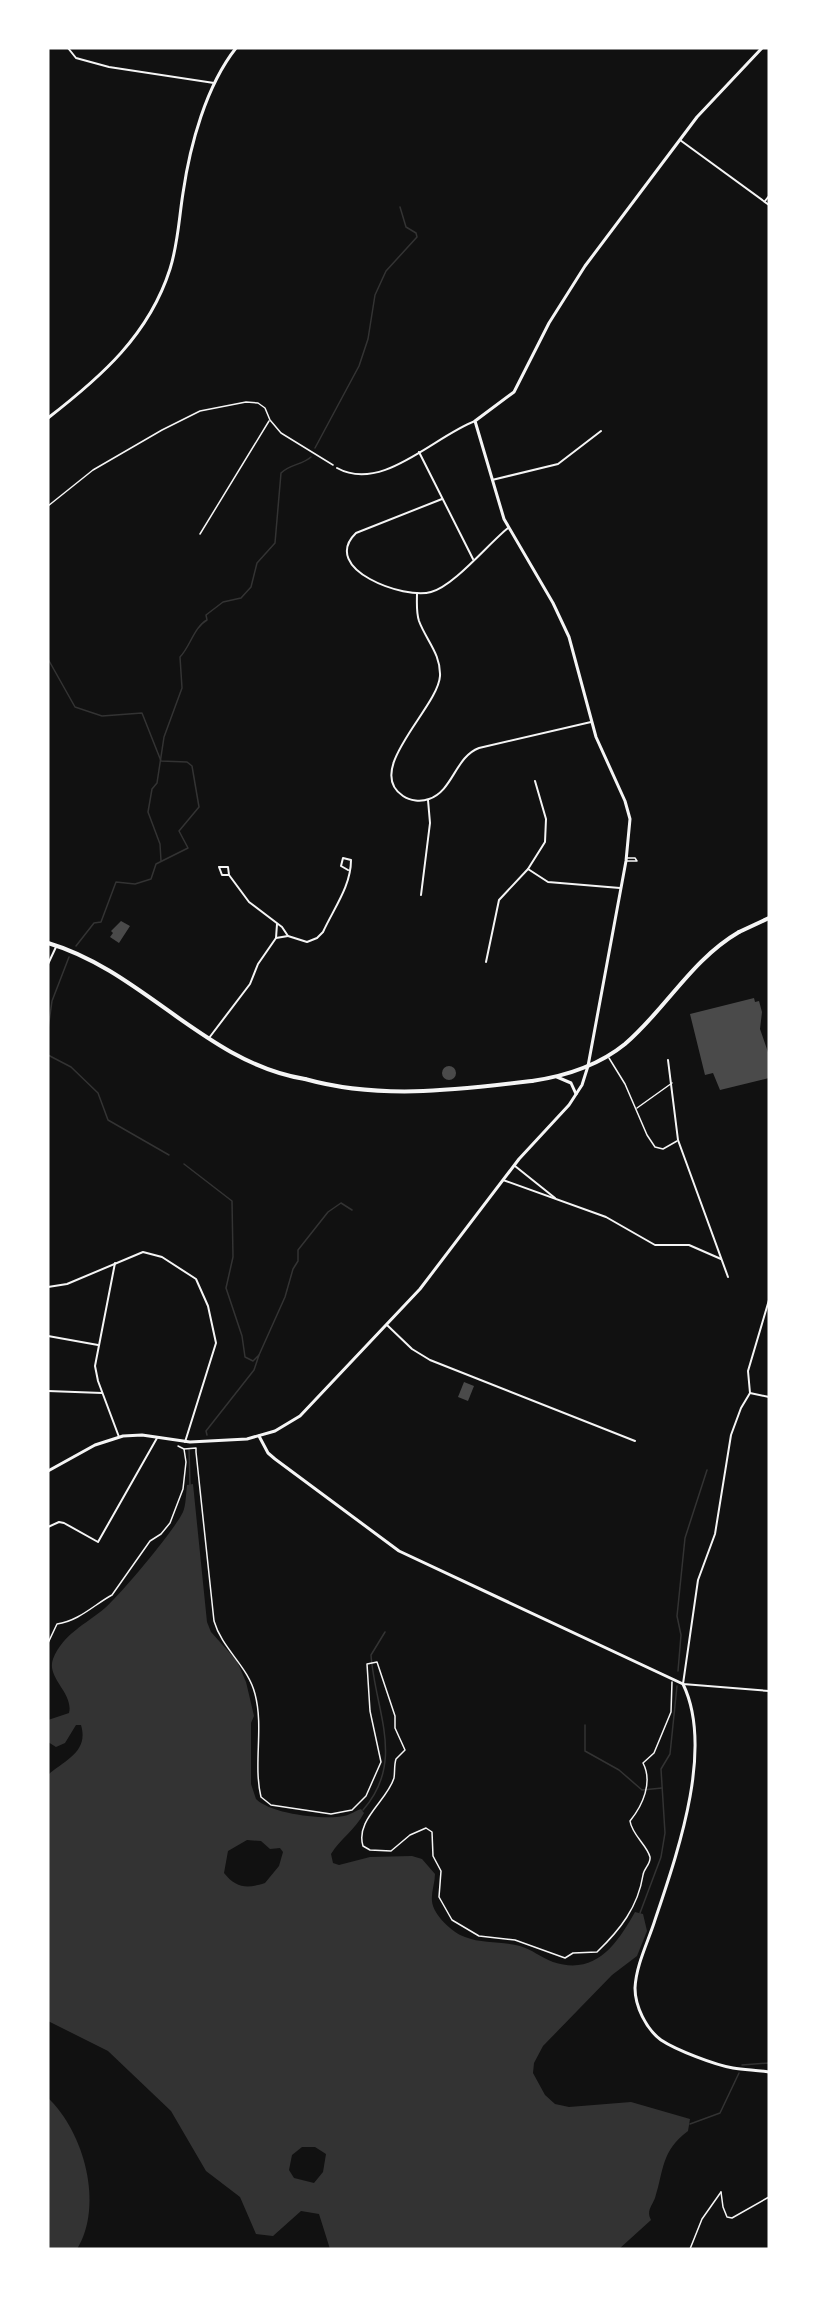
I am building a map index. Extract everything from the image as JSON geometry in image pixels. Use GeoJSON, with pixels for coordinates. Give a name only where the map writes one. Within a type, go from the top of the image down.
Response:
{"type":"FeatureCollection","features":[{"type":"Feature","properties":{"kind":"main road"},"geometry":{"type":"LineString","coordinates":[[48,943],[111,970],[209,1038],[256,1065],[305,1079],[359,1088],[427,1092],[556,1077],[608,1056],[642,1027],[706,954],[739,932],[769,918]]}},
{"type":"Feature","properties":{"kind":"street"},"geometry":{"type":"LineString","coordinates":[[68,48],[76,58],[109,67],[216,83]]}},
{"type":"Feature","properties":{"kind":"street"},"geometry":{"type":"LineString","coordinates":[[48,418],[111,367],[129,345],[154,307],[172,262],[188,167],[216,83],[236,48]]}},
{"type":"Feature","properties":{"kind":"street"},"geometry":{"type":"LineString","coordinates":[[337,468],[349,475],[373,474],[389,469],[475,421],[507,399],[519,384],[544,332],[579,274],[703,110],[762,48]]}},
{"type":"Feature","properties":{"kind":"street"},"geometry":{"type":"LineString","coordinates":[[680,140],[769,205]]}},
{"type":"Feature","properties":{"kind":"street"},"geometry":{"type":"LineString","coordinates":[[765,201],[769,196]]}},
{"type":"Feature","properties":{"kind":"street"},"geometry":{"type":"LineString","coordinates":[[48,1471],[95,1445],[119,1437],[132,1435],[185,1442],[259,1436],[284,1427],[300,1416],[431,1275],[514,1166],[576,1094],[588,1066],[626,859],[630,829],[628,810],[591,722],[565,628],[508,528],[475,421]]}},
{"type":"Feature","properties":{"kind":"street"},"geometry":{"type":"LineString","coordinates":[[492,480],[558,464],[601,431]]}},
{"type":"Feature","properties":{"kind":"street"},"geometry":{"type":"LineString","coordinates":[[419,451],[472,559]]}},
{"type":"Feature","properties":{"kind":"street"},"geometry":{"type":"LineString","coordinates":[[442,499],[362,530],[349,540],[347,558],[353,568],[385,584],[417,593],[441,588],[508,528]]}},
{"type":"Feature","properties":{"kind":"street"},"geometry":{"type":"LineString","coordinates":[[417,593],[418,619],[438,657],[440,681],[436,693],[396,755],[390,773],[393,784],[401,795],[410,800],[428,800],[438,794],[460,762],[473,750],[529,734],[591,722]]}},
{"type":"Feature","properties":{"kind":"street"},"geometry":{"type":"LineString","coordinates":[[486,962],[499,900],[528,869],[545,842],[547,830],[535,781]]}},
{"type":"Feature","properties":{"kind":"street"},"geometry":{"type":"LineString","coordinates":[[421,895],[430,824],[428,800]]}},
{"type":"Feature","properties":{"kind":"street"},"geometry":{"type":"LineString","coordinates":[[528,869],[548,882],[621,888]]}},
{"type":"Feature","properties":{"kind":"street"},"geometry":{"type":"LineString","coordinates":[[229,875],[253,907],[277,924],[288,936],[302,942],[317,938],[348,884],[348,870]]}},
{"type":"Feature","properties":{"kind":"street"},"geometry":{"type":"LineString","coordinates":[[209,1038],[250,984],[258,964],[276,938],[277,924]]}},
{"type":"Feature","properties":{"kind":"street"},"geometry":{"type":"LineString","coordinates":[[276,938],[288,936]]}},
{"type":"Feature","properties":{"kind":"street"},"geometry":{"type":"LineString","coordinates":[[48,964],[57,946]]}},
{"type":"Feature","properties":{"kind":"street"},"geometry":{"type":"LineString","coordinates":[[668,1060],[678,1140],[728,1277]]}},
{"type":"Feature","properties":{"kind":"street"},"geometry":{"type":"LineString","coordinates":[[556,1077],[571,1083],[576,1094]]}},
{"type":"Feature","properties":{"kind":"street"},"geometry":{"type":"LineString","coordinates":[[514,1166],[557,1200]]}},
{"type":"Feature","properties":{"kind":"street"},"geometry":{"type":"LineString","coordinates":[[503,1180],[623,1224],[633,1233],[655,1245],[680,1244],[702,1250],[721,1259]]}},
{"type":"Feature","properties":{"kind":"street"},"geometry":{"type":"LineString","coordinates":[[48,1287],[67,1284],[143,1252],[153,1253],[185,1270],[203,1290],[216,1343],[185,1442]]}},
{"type":"Feature","properties":{"kind":"street"},"geometry":{"type":"LineString","coordinates":[[115,1263],[95,1366],[102,1393],[119,1437]]}},
{"type":"Feature","properties":{"kind":"street"},"geometry":{"type":"LineString","coordinates":[[769,1300],[748,1371],[750,1393],[741,1408],[731,1435],[715,1534],[698,1580],[683,1684],[692,1705],[694,1725],[690,1802],[670,1876],[638,1970],[636,1999],[648,2025],[669,2044],[723,2066],[769,2072]]}},
{"type":"Feature","properties":{"kind":"street"},"geometry":{"type":"LineString","coordinates":[[387,1325],[412,1349],[430,1360],[635,1441]]}},
{"type":"Feature","properties":{"kind":"street"},"geometry":{"type":"LineString","coordinates":[[48,1336],[99,1346]]}},
{"type":"Feature","properties":{"kind":"street"},"geometry":{"type":"LineString","coordinates":[[48,1391],[102,1393]]}},
{"type":"Feature","properties":{"kind":"street"},"geometry":{"type":"LineString","coordinates":[[750,1393],[769,1397]]}},
{"type":"Feature","properties":{"kind":"street"},"geometry":{"type":"LineString","coordinates":[[259,1436],[268,1453],[275,1459],[399,1551],[683,1684],[769,1691]]}},
{"type":"Feature","properties":{"kind":"street"},"geometry":{"type":"LineString","coordinates":[[48,1527],[59,1522],[98,1542],[157,1438]]}},
{"type":"Feature","properties":{"kind":"lane"},"geometry":{"type":"LineString","coordinates":[[608,1056],[625,1083],[655,1147],[663,1149],[678,1140]]}},
{"type":"Feature","properties":{"kind":"lane"},"geometry":{"type":"LineString","coordinates":[[636,1108],[672,1083]]}},
{"type":"Feature","properties":{"kind":"path"},"geometry":{"type":"LineString","coordinates":[[48,506],[128,448],[200,411],[246,402],[258,403],[265,408],[270,420],[281,433],[337,468]]}},
{"type":"Feature","properties":{"kind":"path"},"geometry":{"type":"LineString","coordinates":[[200,534],[270,420]]}},
{"type":"Feature","properties":{"kind":"path"},"geometry":{"type":"LineString","coordinates":[[178,1446],[184,1449],[196,1449],[214,1621],[217,1631],[242,1664],[255,1692],[258,1710],[261,1797],[271,1805],[332,1814],[352,1810],[366,1796],[381,1762],[370,1711],[367,1664],[375,1663],[396,1716],[394,1728],[405,1750],[396,1758],[394,1776],[383,1799],[364,1823],[361,1840],[363,1846],[370,1850],[391,1851],[410,1835],[426,1828],[432,1832],[433,1857],[441,1871],[439,1897],[452,1920],[479,1935],[515,1940],[565,1958],[573,1953],[597,1952],[610,1936],[620,1930],[644,1883],[643,1874],[650,1856],[639,1843],[630,1821],[636,1813],[649,1780],[644,1763],[654,1753],[671,1712],[673,1679]]}},
{"type":"Feature","properties":{"kind":"path"},"geometry":{"type":"LineString","coordinates":[[48,1642],[57,1624],[72,1621],[104,1597],[112,1594],[150,1541],[165,1529],[183,1489],[186,1462],[184,1449]]}},
{"type":"Feature","properties":{"kind":"path"},"geometry":{"type":"LineString","coordinates":[[690,2249],[702,2219],[721,2192],[727,2217],[732,2218],[769,2197]]}},
{"type":"Feature","properties":{"kind":"shaded area"},"geometry":{"type":"Polygon","coordinates":[[[193,1484],[207,1622],[211,1632],[237,1661],[246,1682],[254,1716],[251,1723],[251,1784],[256,1799],[273,1809],[298,1815],[335,1817],[348,1815],[361,1809],[364,1813],[360,1819],[331,1854],[333,1863],[339,1865],[370,1857],[412,1856],[422,1859],[435,1874],[432,1898],[436,1912],[455,1932],[472,1939],[513,1944],[553,1962],[581,1965],[593,1961],[612,1946],[635,1912],[643,1914],[647,1931],[637,1956],[612,1975],[543,2046],[534,2063],[533,2073],[545,2095],[555,2104],[569,2107],[631,2102],[690,2119],[688,2131],[679,2138],[668,2154],[649,2211],[651,2220],[619,2249],[330,2249],[319,2214],[301,2211],[273,2236],[256,2234],[240,2197],[206,2171],[171,2111],[108,2051],[48,2021],[48,1775],[79,1749],[83,1734],[81,1725],[76,1725],[65,1743],[56,1747],[48,1742],[48,1720],[69,1713],[68,1699],[53,1673],[53,1659],[57,1650],[69,1636],[113,1601],[159,1547],[183,1512],[187,1485],[193,1484]],[[247,1840],[228,1851],[224,1873],[233,1882],[242,1886],[265,1883],[279,1866],[283,1852],[280,1848],[270,1849],[261,1841],[247,1840]],[[302,2147],[292,2155],[289,2170],[294,2178],[314,2183],[323,2172],[326,2154],[315,2147],[302,2147]]]}},
{"type":"Feature","properties":{"kind":"shaded area"},"geometry":{"type":"Polygon","coordinates":[[[48,2098],[61,2112],[72,2130],[86,2170],[89,2212],[85,2231],[77,2249],[48,2249],[48,2098]]]}},
{"type":"Feature","properties":{"kind":"building"},"geometry":{"type":"Polygon","coordinates":[[[121,921],[130,926],[119,943],[110,937],[113,933],[111,931],[121,921]]]}},
{"type":"Feature","properties":{"kind":"building"},"geometry":{"type":"Polygon","coordinates":[[[754,998],[755,1002],[759,1001],[762,1012],[760,1029],[769,1055],[769,1078],[720,1090],[713,1073],[705,1075],[690,1014],[754,998]]]}},
{"type":"Feature","properties":{"kind":"building"},"geometry":{"type":"Polygon","coordinates":[[[449,1066],[454,1068],[456,1073],[454,1078],[449,1080],[444,1078],[442,1073],[444,1068],[449,1066]]]}},
{"type":"Feature","properties":{"kind":"building"},"geometry":{"type":"Polygon","coordinates":[[[464,1382],[474,1386],[468,1401],[458,1397],[464,1382]]]}},
{"type":"Feature","properties":{"kind":"waterway"},"geometry":{"type":"LineString","coordinates":[[315,448],[359,366],[368,339],[375,295],[386,271],[417,237],[416,233],[406,227],[400,207]]}},
{"type":"Feature","properties":{"kind":"waterway"},"geometry":{"type":"LineString","coordinates":[[161,861],[160,844],[148,812],[152,789],[157,783],[164,737],[182,688],[180,657],[199,627],[207,620],[206,615],[223,602],[241,598],[251,587],[257,563],[275,543],[281,473],[311,457]]}},
{"type":"Feature","properties":{"kind":"waterway"},"geometry":{"type":"LineString","coordinates":[[48,659],[75,707],[102,716],[142,713],[161,761],[187,762],[192,766],[199,807],[179,831],[188,848],[156,864],[151,879],[135,884],[116,882],[101,922],[94,923],[76,946]]}},
{"type":"Feature","properties":{"kind":"waterway"},"geometry":{"type":"LineString","coordinates":[[48,1029],[52,1001],[69,957]]}},
{"type":"Feature","properties":{"kind":"waterway"},"geometry":{"type":"LineString","coordinates":[[48,1055],[71,1067],[98,1093],[108,1120],[169,1155]]}},
{"type":"Feature","properties":{"kind":"waterway"},"geometry":{"type":"LineString","coordinates":[[184,1164],[232,1201],[233,1257],[226,1288],[242,1336],[245,1357],[253,1361],[259,1355],[254,1370],[206,1431],[207,1435]]}},
{"type":"Feature","properties":{"kind":"waterway"},"geometry":{"type":"LineString","coordinates":[[259,1355],[285,1297],[293,1269],[298,1261],[298,1250],[328,1212],[341,1203],[352,1210]]}},
{"type":"Feature","properties":{"kind":"waterway"},"geometry":{"type":"LineString","coordinates":[[189,1449],[190,1485]]}},
{"type":"Feature","properties":{"kind":"waterway"},"geometry":{"type":"LineString","coordinates":[[678,1671],[681,1635],[677,1616],[685,1538],[707,1470]]}},
{"type":"Feature","properties":{"kind":"waterway"},"geometry":{"type":"LineString","coordinates":[[363,1810],[376,1792],[383,1773],[385,1735],[371,1655],[385,1632]]}},
{"type":"Feature","properties":{"kind":"waterway"},"geometry":{"type":"LineString","coordinates":[[640,1913],[661,1857],[665,1833],[661,1769],[670,1754],[677,1686]]}},
{"type":"Feature","properties":{"kind":"waterway"},"geometry":{"type":"LineString","coordinates":[[585,1725],[585,1751],[619,1770],[642,1790],[662,1788]]}},
{"type":"Feature","properties":{"kind":"waterway"},"geometry":{"type":"LineString","coordinates":[[742,2065],[769,2063]]}},
{"type":"Feature","properties":{"kind":"waterway"},"geometry":{"type":"LineString","coordinates":[[690,2124],[720,2113],[739,2073]]}}]}
